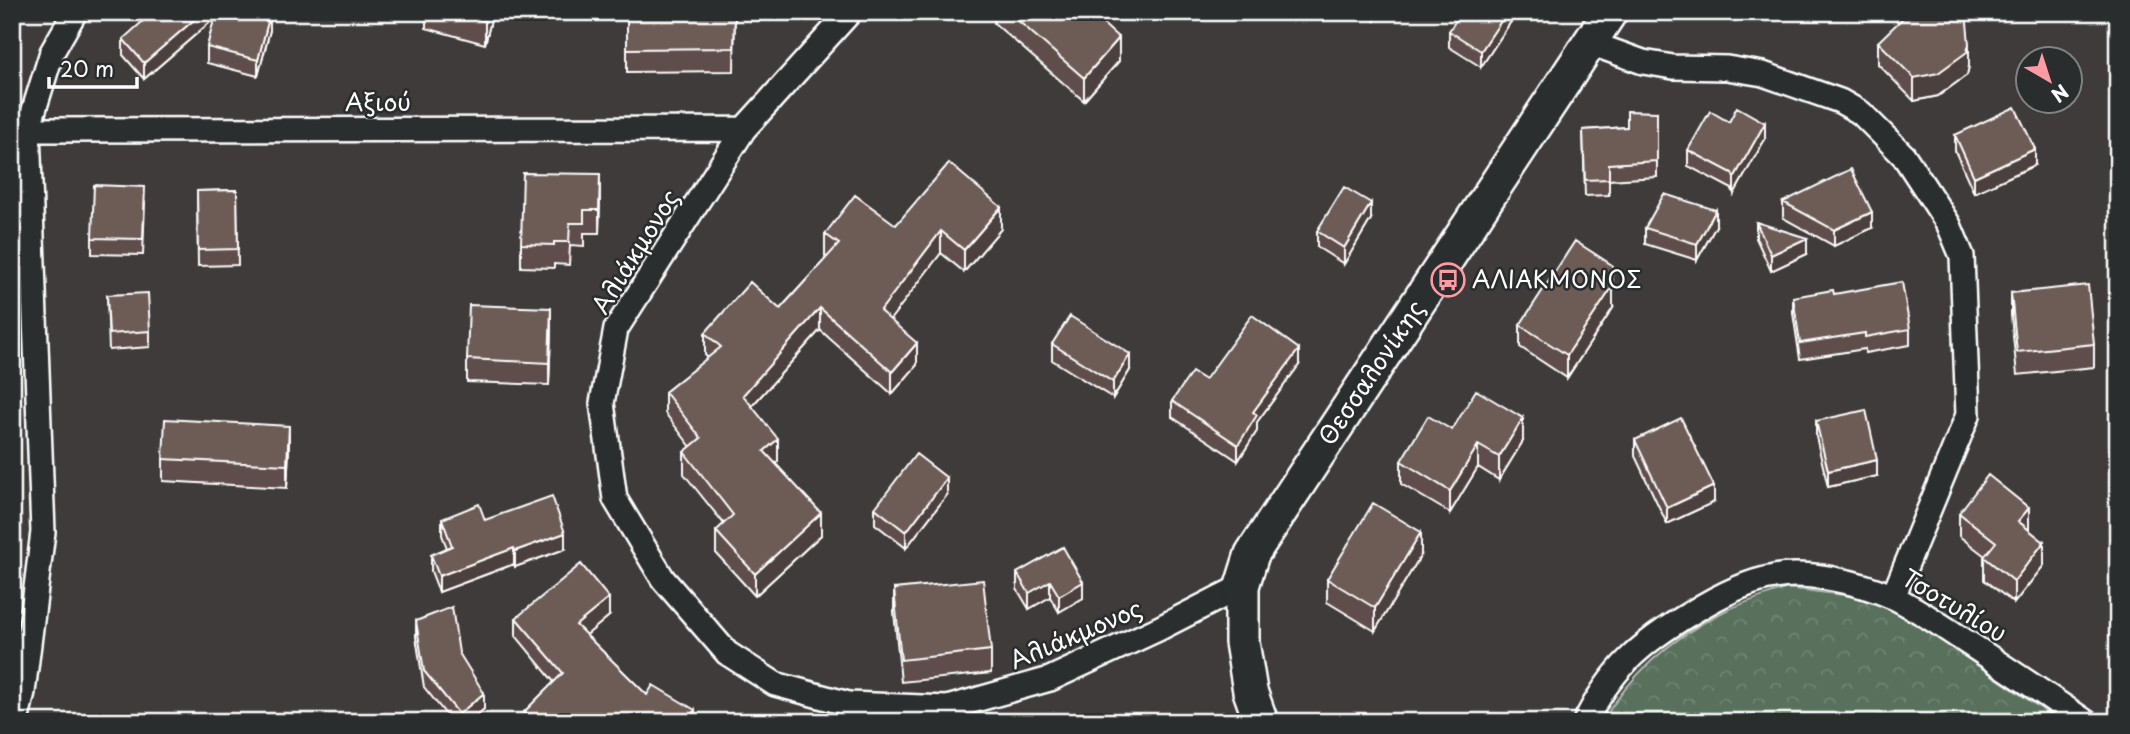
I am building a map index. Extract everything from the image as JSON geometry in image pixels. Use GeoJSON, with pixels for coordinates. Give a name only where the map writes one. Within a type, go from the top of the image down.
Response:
{"type":"FeatureCollection","features":[{"type":"Feature","properties":{"kind":"street"},"geometry":{"type":"LineString","coordinates":[[16,722],[23,692],[21,635],[43,532],[20,129],[52,52],[75,12]]}},
{"type":"Feature","properties":{"kind":"street","name":"Αλιάκμονος"},"geometry":{"type":"LineString","coordinates":[[850,12],[744,129],[616,329],[602,403],[615,499],[663,579],[727,653],[775,684],[849,704],[947,708],[1050,679],[1242,586]]}},
{"type":"Feature","properties":{"kind":"street","name":"Θεσσαλονίκης"},"geometry":{"type":"LineString","coordinates":[[1261,722],[1250,691],[1242,642],[1242,586],[1252,554],[1610,12]]}},
{"type":"Feature","properties":{"kind":"street"},"geometry":{"type":"LineString","coordinates":[[1590,43],[1643,62],[1673,67],[1727,68],[1763,74],[1840,101],[1860,113],[1904,156],[1949,225],[1962,256],[1968,415],[1893,597]]}},
{"type":"Feature","properties":{"kind":"street","name":"Αξιού"},"geometry":{"type":"LineString","coordinates":[[20,129],[744,129]]}},
{"type":"Feature","properties":{"kind":"street","name":"Τσοτυλίου"},"geometry":{"type":"LineString","coordinates":[[1585,722],[1599,693],[1637,649],[1699,608],[1759,580],[1776,576],[1831,579],[1893,597],[2086,722]]}},
{"type":"Feature","properties":{"kind":"green space"},"geometry":{"type":"Polygon","coordinates":[[[1787,588],[1860,597],[1899,612],[2061,722],[1602,722],[1639,673],[1669,646],[1729,609],[1787,588]]]}},
{"type":"Feature","properties":{"kind":"building"},"geometry":{"type":"Polygon","coordinates":[[[153,12],[203,12],[144,63],[123,39],[153,12]]]}},
{"type":"Feature","properties":{"kind":"building"},"geometry":{"type":"Polygon","coordinates":[[[216,12],[270,14],[258,60],[207,47],[216,12]]]}},
{"type":"Feature","properties":{"kind":"building"},"geometry":{"type":"Polygon","coordinates":[[[451,12],[487,12],[485,21],[451,12]]]}},
{"type":"Feature","properties":{"kind":"building"},"geometry":{"type":"Polygon","coordinates":[[[627,12],[735,12],[734,48],[627,49],[627,12]]]}},
{"type":"Feature","properties":{"kind":"building"},"geometry":{"type":"Polygon","coordinates":[[[1008,12],[1090,12],[1119,38],[1084,78],[1008,12]]]}},
{"type":"Feature","properties":{"kind":"building"},"geometry":{"type":"Polygon","coordinates":[[[1461,12],[1507,12],[1481,51],[1449,31],[1461,12]]]}},
{"type":"Feature","properties":{"kind":"building"},"geometry":{"type":"Polygon","coordinates":[[[1909,12],[1966,12],[1969,44],[1967,52],[1938,73],[1914,78],[1878,42],[1909,12]]]}},
{"type":"Feature","properties":{"kind":"building"},"geometry":{"type":"Polygon","coordinates":[[[1737,107],[1765,123],[1734,178],[1732,173],[1688,150],[1710,111],[1729,122],[1737,107]]]}},
{"type":"Feature","properties":{"kind":"building"},"geometry":{"type":"Polygon","coordinates":[[[2014,107],[2014,116],[2019,116],[2035,149],[1974,177],[1955,135],[2014,107]]]}},
{"type":"Feature","properties":{"kind":"building"},"geometry":{"type":"Polygon","coordinates":[[[1627,111],[1657,112],[1657,161],[1609,164],[1609,179],[1585,180],[1583,130],[1627,127],[1627,111]]]}},
{"type":"Feature","properties":{"kind":"building"},"geometry":{"type":"Polygon","coordinates":[[[949,163],[1001,207],[964,250],[941,231],[880,311],[917,343],[892,372],[820,308],[743,395],[778,439],[764,451],[821,513],[755,574],[716,531],[733,515],[684,452],[701,438],[665,392],[721,347],[705,333],[750,282],[780,309],[839,244],[825,234],[855,195],[896,225],[949,163]]]}},
{"type":"Feature","properties":{"kind":"building"},"geometry":{"type":"Polygon","coordinates":[[[1851,169],[1872,212],[1834,230],[1783,202],[1851,169]]]}},
{"type":"Feature","properties":{"kind":"building"},"geometry":{"type":"Polygon","coordinates":[[[523,173],[600,174],[599,210],[584,210],[584,223],[570,223],[569,242],[554,242],[554,245],[521,244],[523,173]]]}},
{"type":"Feature","properties":{"kind":"building"},"geometry":{"type":"Polygon","coordinates":[[[94,185],[145,187],[143,239],[92,238],[94,185]]]}},
{"type":"Feature","properties":{"kind":"building"},"geometry":{"type":"Polygon","coordinates":[[[1344,187],[1371,203],[1344,248],[1317,231],[1344,187]]]}},
{"type":"Feature","properties":{"kind":"building"},"geometry":{"type":"Polygon","coordinates":[[[237,190],[238,249],[198,250],[197,191],[237,190]]]}},
{"type":"Feature","properties":{"kind":"building"},"geometry":{"type":"Polygon","coordinates":[[[1664,194],[1716,210],[1697,244],[1645,228],[1664,194]]]}},
{"type":"Feature","properties":{"kind":"building"},"geometry":{"type":"Polygon","coordinates":[[[1756,222],[1807,238],[1771,255],[1756,222]]]}},
{"type":"Feature","properties":{"kind":"building"},"geometry":{"type":"Polygon","coordinates":[[[1575,241],[1612,265],[1613,286],[1567,355],[1520,325],[1575,241]]]}},
{"type":"Feature","properties":{"kind":"building"},"geometry":{"type":"Polygon","coordinates":[[[1902,282],[1910,329],[1865,337],[1865,333],[1800,343],[1793,297],[1833,290],[1834,294],[1902,282]]]}},
{"type":"Feature","properties":{"kind":"building"},"geometry":{"type":"Polygon","coordinates":[[[2088,285],[2094,344],[2017,352],[2011,293],[2088,285]]]}},
{"type":"Feature","properties":{"kind":"building"},"geometry":{"type":"Polygon","coordinates":[[[148,293],[150,331],[109,334],[107,295],[148,293]]]}},
{"type":"Feature","properties":{"kind":"building"},"geometry":{"type":"Polygon","coordinates":[[[469,305],[551,308],[549,363],[467,359],[469,305]]]}},
{"type":"Feature","properties":{"kind":"building"},"geometry":{"type":"Polygon","coordinates":[[[1252,315],[1299,349],[1253,412],[1257,415],[1238,445],[1172,401],[1192,372],[1205,380],[1252,315]]]}},
{"type":"Feature","properties":{"kind":"building"},"geometry":{"type":"Polygon","coordinates":[[[1070,316],[1130,354],[1113,382],[1052,344],[1070,316]]]}},
{"type":"Feature","properties":{"kind":"building"},"geometry":{"type":"Polygon","coordinates":[[[1476,390],[1523,418],[1499,457],[1478,445],[1450,491],[1401,461],[1428,416],[1452,430],[1476,390]]]}},
{"type":"Feature","properties":{"kind":"building"},"geometry":{"type":"Polygon","coordinates":[[[1866,410],[1877,460],[1828,471],[1816,421],[1866,410]]]}},
{"type":"Feature","properties":{"kind":"building"},"geometry":{"type":"Polygon","coordinates":[[[1681,418],[1714,486],[1667,508],[1635,440],[1681,418]]]}},
{"type":"Feature","properties":{"kind":"building"},"geometry":{"type":"Polygon","coordinates":[[[165,419],[289,426],[287,465],[163,459],[165,419]]]}},
{"type":"Feature","properties":{"kind":"building"},"geometry":{"type":"Polygon","coordinates":[[[916,454],[947,478],[906,532],[875,508],[916,454]]]}},
{"type":"Feature","properties":{"kind":"building"},"geometry":{"type":"Polygon","coordinates":[[[1988,475],[2029,508],[2018,521],[2044,542],[2014,581],[1984,557],[1996,542],[1959,513],[1988,475]]]}},
{"type":"Feature","properties":{"kind":"building"},"geometry":{"type":"Polygon","coordinates":[[[552,496],[565,533],[515,551],[514,548],[439,576],[431,555],[452,546],[442,519],[479,504],[485,520],[552,496]]]}},
{"type":"Feature","properties":{"kind":"building"},"geometry":{"type":"Polygon","coordinates":[[[1373,503],[1421,532],[1375,608],[1327,579],[1373,503]]]}},
{"type":"Feature","properties":{"kind":"building"},"geometry":{"type":"Polygon","coordinates":[[[1063,547],[1083,582],[1059,596],[1050,581],[1029,593],[1017,573],[1063,547]]]}},
{"type":"Feature","properties":{"kind":"building"},"geometry":{"type":"Polygon","coordinates":[[[581,564],[609,598],[576,625],[647,695],[653,685],[695,710],[688,722],[534,722],[524,712],[563,673],[516,618],[581,564]]]}},
{"type":"Feature","properties":{"kind":"building"},"geometry":{"type":"Polygon","coordinates":[[[983,580],[991,650],[901,660],[894,589],[983,580]]]}},
{"type":"Feature","properties":{"kind":"building"},"geometry":{"type":"Polygon","coordinates":[[[452,607],[459,653],[484,693],[459,714],[424,671],[416,621],[452,607]]]}},
{"type":"Feature","properties":{"kind":"place","name":"ΑΛΙΑΚΜΟΝΟΣ"},"geometry":{"type":"Point","coordinates":[1448,280]}}]}
